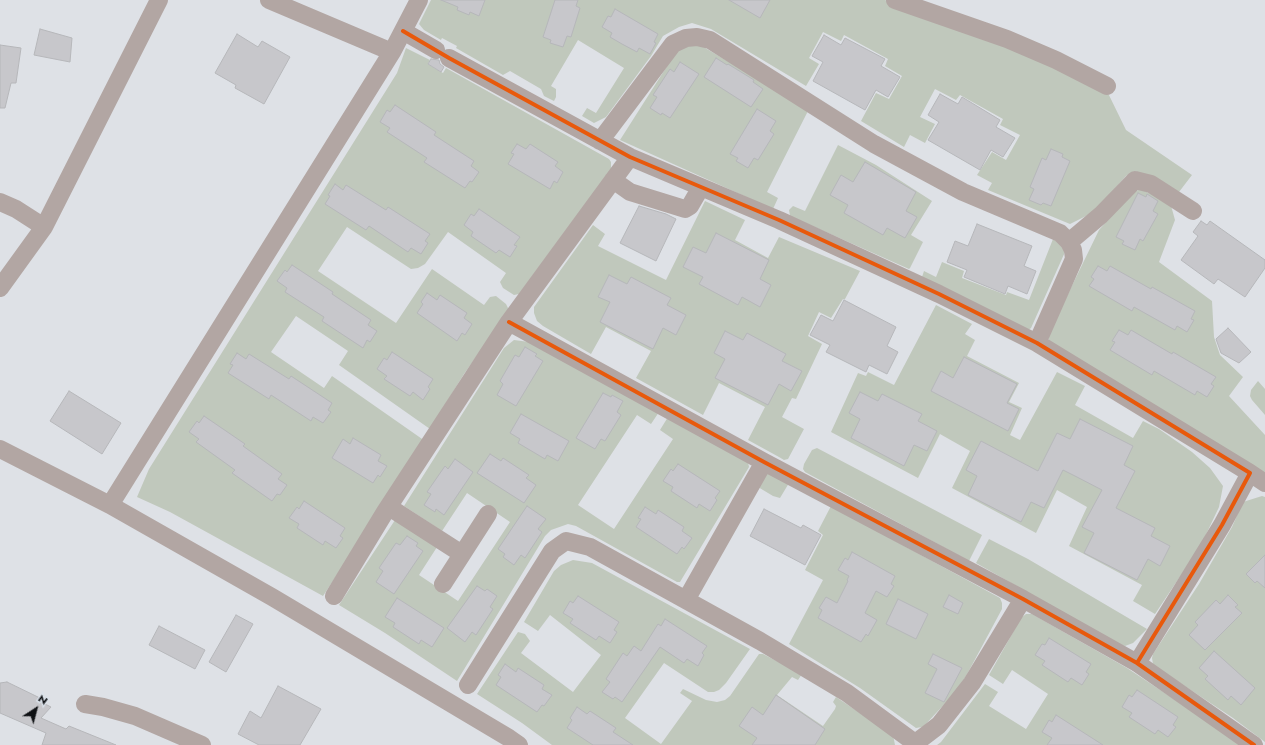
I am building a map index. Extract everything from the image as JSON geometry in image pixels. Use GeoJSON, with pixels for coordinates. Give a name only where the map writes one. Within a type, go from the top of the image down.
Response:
{"type":"FeatureCollection","features":[{"type":"Feature","properties":{"kind":"street"},"geometry":{"type":"LineString","coordinates":[[0,288],[44,226],[159,0]]}},
{"type":"Feature","properties":{"kind":"street"},"geometry":{"type":"LineString","coordinates":[[269,0],[392,52]]}},
{"type":"Feature","properties":{"kind":"street"},"geometry":{"type":"LineString","coordinates":[[110,505],[392,52],[419,0]]}},
{"type":"Feature","properties":{"kind":"street"},"geometry":{"type":"LineString","coordinates":[[895,0],[1007,39],[1056,60],[1107,86]]}},
{"type":"Feature","properties":{"kind":"street"},"geometry":{"type":"LineString","coordinates":[[403,31],[630,157],[779,220],[939,294],[1037,343],[1265,483]]}},
{"type":"Feature","properties":{"kind":"street"},"geometry":{"type":"LineString","coordinates":[[600,141],[673,44],[686,38],[697,37],[710,40],[880,148],[963,192],[1060,233],[1069,242],[1073,250],[1074,260],[1037,343]]}},
{"type":"Feature","properties":{"kind":"street"},"geometry":{"type":"LineString","coordinates":[[334,596],[389,507],[509,322],[630,157]]}},
{"type":"Feature","properties":{"kind":"street"},"geometry":{"type":"LineString","coordinates":[[613,180],[630,192],[685,209],[690,206],[701,187]]}},
{"type":"Feature","properties":{"kind":"street"},"geometry":{"type":"LineString","coordinates":[[1069,242],[1101,216],[1135,180],[1152,184],[1193,211]]}},
{"type":"Feature","properties":{"kind":"street"},"geometry":{"type":"LineString","coordinates":[[0,202],[16,209],[44,226]]}},
{"type":"Feature","properties":{"kind":"street"},"geometry":{"type":"LineString","coordinates":[[509,322],[764,462],[1023,599],[1137,663],[1254,745]]}},
{"type":"Feature","properties":{"kind":"street"},"geometry":{"type":"LineString","coordinates":[[0,449],[110,505],[272,597],[511,743]]}},
{"type":"Feature","properties":{"kind":"street"},"geometry":{"type":"LineString","coordinates":[[686,600],[764,462]]}},
{"type":"Feature","properties":{"kind":"street"},"geometry":{"type":"LineString","coordinates":[[1137,663],[1222,525],[1250,473]]}},
{"type":"Feature","properties":{"kind":"street"},"geometry":{"type":"LineString","coordinates":[[389,507],[462,554]]}},
{"type":"Feature","properties":{"kind":"street"},"geometry":{"type":"LineString","coordinates":[[443,584],[488,514]]}},
{"type":"Feature","properties":{"kind":"street"},"geometry":{"type":"LineString","coordinates":[[468,685],[552,552],[566,541],[590,547],[760,640],[843,690],[914,744],[938,725],[972,683],[1023,599]]}},
{"type":"Feature","properties":{"kind":"street"},"geometry":{"type":"LineString","coordinates":[[85,704],[104,707],[135,716],[202,745]]}},
{"type":"Feature","properties":{"kind":"shaded area"},"geometry":{"type":"Polygon","coordinates":[[[431,0],[885,0],[1005,44],[1106,89],[1126,130],[1192,175],[1179,192],[1135,171],[1126,176],[1094,212],[1070,224],[988,190],[992,183],[977,175],[992,152],[1006,160],[1020,135],[1000,125],[1003,119],[960,95],[956,100],[935,89],[920,117],[935,124],[925,143],[910,135],[904,147],[861,121],[876,93],[889,99],[902,76],[885,66],[888,59],[844,35],[841,41],[823,32],[809,58],[819,64],[806,86],[711,29],[692,23],[679,27],[663,36],[651,56],[606,117],[594,123],[582,116],[587,108],[596,113],[624,68],[578,40],[551,86],[556,89],[556,97],[554,101],[544,96],[541,89],[510,71],[503,75],[456,48],[457,46],[442,38],[441,40],[424,30],[419,24],[431,0]]]}},
{"type":"Feature","properties":{"kind":"shaded area"},"geometry":{"type":"Polygon","coordinates":[[[695,42],[809,109],[767,192],[778,198],[773,209],[620,140],[676,52],[695,42]]]}},
{"type":"Feature","properties":{"kind":"shaded area"},"geometry":{"type":"Polygon","coordinates":[[[406,48],[430,60],[428,64],[443,73],[446,68],[609,159],[611,162],[611,169],[519,294],[514,295],[503,288],[500,282],[506,273],[448,232],[425,264],[418,268],[411,269],[347,227],[318,271],[396,323],[432,269],[484,305],[490,297],[496,296],[506,304],[509,310],[464,374],[430,429],[339,365],[348,351],[296,316],[271,352],[324,388],[332,376],[425,441],[323,596],[170,512],[137,497],[149,469],[397,73],[406,48]]]}},
{"type":"Feature","properties":{"kind":"shaded area"},"geometry":{"type":"Polygon","coordinates":[[[838,145],[876,165],[932,201],[911,235],[923,242],[909,269],[790,216],[789,210],[793,206],[805,211],[838,145]]]}},
{"type":"Feature","properties":{"kind":"shaded area"},"geometry":{"type":"Polygon","coordinates":[[[1140,189],[1170,202],[1175,220],[1159,262],[1212,301],[1214,337],[1220,355],[1243,377],[1229,396],[1265,435],[1265,477],[1049,341],[1049,333],[1099,230],[1131,194],[1140,189]]]}},
{"type":"Feature","properties":{"kind":"shaded area"},"geometry":{"type":"Polygon","coordinates":[[[705,201],[745,220],[735,240],[768,258],[779,237],[860,271],[845,299],[843,299],[831,318],[819,312],[808,336],[822,344],[796,399],[792,398],[782,417],[804,429],[788,459],[784,460],[748,440],[765,407],[719,383],[703,415],[636,378],[651,351],[606,327],[591,354],[543,326],[537,321],[534,313],[534,307],[593,225],[605,234],[598,246],[666,280],[705,201]]]}},
{"type":"Feature","properties":{"kind":"shaded area"},"geometry":{"type":"Polygon","coordinates":[[[1053,239],[1060,243],[1065,252],[1031,328],[1027,331],[922,277],[924,271],[936,277],[942,262],[964,271],[962,278],[1006,295],[1007,292],[1029,300],[1053,239]]]}},
{"type":"Feature","properties":{"kind":"shaded area"},"geometry":{"type":"Polygon","coordinates":[[[936,305],[972,324],[965,334],[975,340],[967,356],[1019,383],[1009,402],[1022,408],[1010,435],[1020,440],[1057,372],[1085,386],[1075,405],[1133,438],[1143,421],[1159,429],[1192,452],[1210,468],[1223,486],[1219,507],[1201,545],[1155,614],[1133,601],[1142,585],[1069,546],[1087,507],[1057,490],[1036,533],[952,488],[970,451],[940,434],[918,478],[831,432],[858,373],[866,376],[868,372],[894,385],[936,305]]]}},
{"type":"Feature","properties":{"kind":"shaded area"},"geometry":{"type":"Polygon","coordinates":[[[514,340],[529,342],[659,412],[651,424],[637,415],[578,505],[614,529],[673,439],[660,430],[668,417],[748,462],[749,467],[680,582],[677,582],[576,526],[568,524],[551,530],[545,536],[457,681],[385,633],[339,605],[397,517],[439,544],[419,575],[458,601],[510,522],[467,493],[442,531],[404,506],[504,348],[514,340]]]}},
{"type":"Feature","properties":{"kind":"shaded area"},"geometry":{"type":"Polygon","coordinates":[[[1258,381],[1265,389],[1265,415],[1250,396],[1251,390],[1258,381]]]}},
{"type":"Feature","properties":{"kind":"shaded area"},"geometry":{"type":"Polygon","coordinates":[[[817,448],[982,535],[969,561],[805,472],[803,469],[804,464],[812,450],[817,448]]]}},
{"type":"Feature","properties":{"kind":"shaded area"},"geometry":{"type":"Polygon","coordinates":[[[766,471],[789,483],[780,498],[773,496],[758,487],[766,471]]]}},
{"type":"Feature","properties":{"kind":"shaded area"},"geometry":{"type":"Polygon","coordinates":[[[1262,496],[1265,497],[1265,742],[1233,718],[1156,667],[1153,664],[1152,658],[1153,654],[1199,584],[1232,527],[1243,502],[1262,496]]]}},
{"type":"Feature","properties":{"kind":"shaded area"},"geometry":{"type":"Polygon","coordinates":[[[831,506],[1000,598],[1002,609],[965,678],[951,697],[922,727],[916,728],[860,688],[789,644],[823,580],[805,570],[823,535],[818,531],[831,506]]]}},
{"type":"Feature","properties":{"kind":"shaded area"},"geometry":{"type":"Polygon","coordinates":[[[989,539],[1028,559],[1147,629],[1133,643],[1125,646],[1119,644],[976,563],[989,539]]]}},
{"type":"Feature","properties":{"kind":"shaded area"},"geometry":{"type":"Polygon","coordinates":[[[573,560],[592,563],[750,649],[726,683],[719,690],[714,692],[708,692],[664,663],[625,718],[661,744],[692,701],[680,693],[683,689],[706,700],[717,702],[725,700],[730,696],[759,654],[763,654],[802,674],[798,680],[792,677],[777,695],[823,726],[835,709],[836,706],[833,702],[836,697],[893,735],[895,745],[552,745],[522,723],[477,694],[518,632],[525,634],[530,641],[521,653],[573,692],[601,655],[550,615],[538,631],[524,622],[554,571],[561,565],[573,560]]]}},
{"type":"Feature","properties":{"kind":"shaded area"},"geometry":{"type":"Polygon","coordinates":[[[1026,614],[1032,614],[1127,668],[1243,745],[937,745],[941,742],[985,684],[998,692],[989,706],[1026,729],[1048,694],[1012,670],[1003,684],[989,675],[1021,618],[1026,614]]]}},
{"type":"Feature","properties":{"kind":"building"},"geometry":{"type":"Polygon","coordinates":[[[441,0],[485,0],[479,16],[470,12],[469,15],[457,10],[458,7],[441,0]]]}},
{"type":"Feature","properties":{"kind":"building"},"geometry":{"type":"Polygon","coordinates":[[[555,0],[578,0],[576,6],[580,8],[571,37],[567,36],[563,47],[550,43],[551,40],[543,37],[555,0]]]}},
{"type":"Feature","properties":{"kind":"building"},"geometry":{"type":"Polygon","coordinates":[[[729,0],[770,0],[760,18],[729,0]]]}},
{"type":"Feature","properties":{"kind":"building"},"geometry":{"type":"Polygon","coordinates":[[[615,9],[658,34],[654,42],[656,43],[650,54],[639,48],[637,52],[622,44],[610,37],[612,33],[602,27],[608,16],[611,17],[615,9]]]}},
{"type":"Feature","properties":{"kind":"building"},"geometry":{"type":"Polygon","coordinates":[[[40,29],[72,38],[70,62],[34,55],[40,29]]]}},
{"type":"Feature","properties":{"kind":"building"},"geometry":{"type":"Polygon","coordinates":[[[237,34],[258,47],[262,41],[290,57],[264,104],[235,88],[236,85],[215,73],[237,34]]]}},
{"type":"Feature","properties":{"kind":"building"},"geometry":{"type":"Polygon","coordinates":[[[824,35],[841,45],[845,38],[885,59],[881,66],[900,77],[888,97],[876,90],[865,110],[813,81],[823,62],[812,56],[824,35]]]}},
{"type":"Feature","properties":{"kind":"building"},"geometry":{"type":"Polygon","coordinates":[[[0,45],[21,48],[16,83],[11,83],[5,108],[0,108],[0,45]]]}},
{"type":"Feature","properties":{"kind":"building"},"geometry":{"type":"Polygon","coordinates":[[[716,58],[754,80],[753,82],[763,89],[751,107],[704,77],[716,58]]]}},
{"type":"Feature","properties":{"kind":"building"},"geometry":{"type":"Polygon","coordinates":[[[431,59],[439,60],[440,64],[444,67],[441,72],[428,64],[431,59]]]}},
{"type":"Feature","properties":{"kind":"building"},"geometry":{"type":"Polygon","coordinates":[[[680,62],[699,74],[670,118],[662,113],[661,115],[650,108],[657,97],[653,95],[670,69],[674,72],[680,62]]]}},
{"type":"Feature","properties":{"kind":"building"},"geometry":{"type":"Polygon","coordinates":[[[940,94],[958,104],[962,97],[1000,120],[996,127],[1015,138],[1003,157],[991,150],[980,170],[928,140],[939,122],[928,115],[940,94]]]}},
{"type":"Feature","properties":{"kind":"building"},"geometry":{"type":"Polygon","coordinates":[[[395,105],[436,132],[434,135],[474,161],[471,166],[479,172],[472,182],[470,181],[465,188],[424,162],[427,158],[387,132],[390,128],[380,122],[387,110],[390,112],[395,105]]]}},
{"type":"Feature","properties":{"kind":"building"},"geometry":{"type":"Polygon","coordinates":[[[757,109],[776,121],[770,131],[774,134],[758,160],[754,158],[748,168],[736,161],[738,158],[730,154],[757,109]]]}},
{"type":"Feature","properties":{"kind":"building"},"geometry":{"type":"Polygon","coordinates":[[[517,144],[526,149],[530,144],[558,162],[555,166],[563,172],[557,183],[554,181],[550,189],[508,164],[514,154],[511,153],[517,144]]]}},
{"type":"Feature","properties":{"kind":"building"},"geometry":{"type":"Polygon","coordinates":[[[1051,149],[1063,154],[1062,157],[1070,161],[1051,206],[1043,203],[1041,205],[1029,200],[1034,189],[1030,187],[1042,158],[1046,160],[1051,149]]]}},
{"type":"Feature","properties":{"kind":"building"},"geometry":{"type":"Polygon","coordinates":[[[865,162],[916,192],[906,211],[917,217],[905,238],[887,228],[883,235],[844,213],[848,205],[830,195],[841,175],[853,182],[865,162]]]}},
{"type":"Feature","properties":{"kind":"building"},"geometry":{"type":"Polygon","coordinates":[[[335,184],[343,190],[346,185],[386,210],[388,207],[430,234],[425,241],[428,243],[421,254],[411,248],[408,252],[369,226],[366,230],[325,204],[330,196],[328,195],[335,184]]]}},
{"type":"Feature","properties":{"kind":"building"},"geometry":{"type":"Polygon","coordinates":[[[1138,193],[1146,197],[1147,194],[1158,201],[1153,211],[1158,214],[1143,241],[1140,239],[1135,250],[1122,244],[1124,241],[1116,237],[1138,193]]]}},
{"type":"Feature","properties":{"kind":"building"},"geometry":{"type":"Polygon","coordinates":[[[639,206],[666,214],[676,219],[656,261],[620,243],[639,206]]]}},
{"type":"Feature","properties":{"kind":"building"},"geometry":{"type":"Polygon","coordinates":[[[479,209],[520,237],[514,245],[517,246],[510,257],[499,250],[496,253],[471,236],[473,232],[464,225],[471,214],[474,216],[479,209]]]}},
{"type":"Feature","properties":{"kind":"building"},"geometry":{"type":"Polygon","coordinates":[[[1201,221],[1207,225],[1210,221],[1265,260],[1265,268],[1245,297],[1218,279],[1214,284],[1181,260],[1198,236],[1193,232],[1201,221]]]}},
{"type":"Feature","properties":{"kind":"building"},"geometry":{"type":"Polygon","coordinates":[[[977,224],[1032,246],[1024,266],[1036,271],[1027,294],[1008,286],[1005,294],[964,277],[967,270],[947,262],[955,241],[968,246],[977,224]]]}},
{"type":"Feature","properties":{"kind":"building"},"geometry":{"type":"Polygon","coordinates":[[[716,233],[769,260],[760,279],[771,285],[760,307],[742,297],[738,305],[699,284],[703,277],[683,267],[693,247],[706,253],[716,233]]]}},
{"type":"Feature","properties":{"kind":"building"},"geometry":{"type":"Polygon","coordinates":[[[292,265],[333,292],[332,294],[371,320],[368,325],[377,331],[370,342],[367,340],[363,348],[322,321],[324,317],[285,292],[287,288],[277,281],[285,270],[287,272],[292,265]]]}},
{"type":"Feature","properties":{"kind":"building"},"geometry":{"type":"Polygon","coordinates":[[[1098,266],[1107,271],[1110,266],[1195,311],[1191,319],[1194,320],[1187,332],[1177,326],[1175,330],[1134,307],[1132,311],[1089,286],[1094,279],[1091,277],[1098,266]]]}},
{"type":"Feature","properties":{"kind":"building"},"geometry":{"type":"Polygon","coordinates":[[[609,275],[627,284],[631,277],[671,298],[667,305],[686,315],[676,335],[663,328],[653,349],[600,322],[610,302],[598,297],[609,275]]]}},
{"type":"Feature","properties":{"kind":"building"},"geometry":{"type":"Polygon","coordinates":[[[427,293],[437,300],[440,295],[467,313],[464,318],[472,324],[465,335],[462,333],[457,341],[417,313],[423,304],[421,302],[427,293]]]}},
{"type":"Feature","properties":{"kind":"building"},"geometry":{"type":"Polygon","coordinates":[[[844,300],[896,327],[887,346],[898,352],[887,374],[869,365],[866,372],[826,352],[830,345],[810,335],[821,315],[833,321],[844,300]]]}},
{"type":"Feature","properties":{"kind":"building"},"geometry":{"type":"Polygon","coordinates":[[[1228,328],[1251,352],[1239,363],[1221,353],[1216,339],[1228,328]]]}},
{"type":"Feature","properties":{"kind":"building"},"geometry":{"type":"Polygon","coordinates":[[[1119,330],[1128,335],[1131,330],[1216,377],[1211,384],[1214,386],[1207,397],[1197,391],[1195,395],[1154,371],[1152,375],[1110,350],[1115,342],[1112,341],[1119,330]]]}},
{"type":"Feature","properties":{"kind":"building"},"geometry":{"type":"Polygon","coordinates":[[[725,331],[743,340],[747,333],[786,354],[782,361],[802,371],[791,391],[779,384],[768,405],[715,378],[725,359],[714,353],[725,331]]]}},
{"type":"Feature","properties":{"kind":"building"},"geometry":{"type":"Polygon","coordinates":[[[525,347],[537,354],[535,356],[543,361],[516,406],[497,395],[503,384],[500,381],[515,355],[519,357],[525,347]]]}},
{"type":"Feature","properties":{"kind":"building"},"geometry":{"type":"Polygon","coordinates":[[[392,352],[433,379],[428,387],[430,389],[423,400],[413,392],[410,396],[384,379],[387,376],[377,369],[384,358],[387,360],[392,352]]]}},
{"type":"Feature","properties":{"kind":"building"},"geometry":{"type":"Polygon","coordinates":[[[237,353],[246,359],[249,354],[289,379],[291,376],[332,403],[328,410],[331,412],[323,423],[313,417],[311,421],[271,395],[269,399],[228,373],[233,365],[230,364],[237,353]]]}},
{"type":"Feature","properties":{"kind":"building"},"geometry":{"type":"Polygon","coordinates":[[[964,357],[1017,384],[1007,403],[1019,409],[1008,431],[931,391],[941,371],[953,378],[964,357]]]}},
{"type":"Feature","properties":{"kind":"building"},"geometry":{"type":"Polygon","coordinates":[[[69,391],[121,423],[102,454],[50,421],[69,391]]]}},
{"type":"Feature","properties":{"kind":"building"},"geometry":{"type":"Polygon","coordinates":[[[860,392],[878,401],[882,394],[922,414],[918,421],[937,431],[927,451],[914,445],[904,466],[851,438],[860,419],[849,413],[860,392]]]}},
{"type":"Feature","properties":{"kind":"building"},"geometry":{"type":"Polygon","coordinates":[[[603,393],[611,397],[612,395],[623,401],[617,412],[621,415],[605,441],[601,439],[595,449],[576,438],[603,393]]]}},
{"type":"Feature","properties":{"kind":"building"},"geometry":{"type":"Polygon","coordinates":[[[521,414],[569,441],[558,461],[547,455],[545,459],[518,443],[520,439],[510,433],[521,414]]]}},
{"type":"Feature","properties":{"kind":"building"},"geometry":{"type":"Polygon","coordinates":[[[204,416],[245,444],[243,446],[282,474],[278,479],[287,485],[280,495],[277,494],[272,501],[232,473],[235,470],[196,442],[199,439],[189,432],[197,421],[199,423],[204,416]]]}},
{"type":"Feature","properties":{"kind":"building"},"geometry":{"type":"Polygon","coordinates":[[[1080,419],[1133,446],[1124,465],[1135,471],[1116,508],[1155,528],[1151,536],[1170,546],[1160,566],[1148,559],[1137,580],[1084,553],[1094,533],[1082,527],[1102,490],[1075,476],[1063,470],[1044,508],[1031,502],[1021,522],[968,495],[977,476],[966,470],[981,441],[1038,471],[1057,433],[1070,439],[1080,419]]]}},
{"type":"Feature","properties":{"kind":"building"},"geometry":{"type":"Polygon","coordinates":[[[353,438],[381,455],[378,461],[387,466],[380,477],[378,475],[373,483],[332,458],[343,439],[350,444],[353,438]]]}},
{"type":"Feature","properties":{"kind":"building"},"geometry":{"type":"Polygon","coordinates":[[[490,454],[501,461],[503,458],[529,475],[526,478],[536,485],[524,503],[477,473],[490,454]]]}},
{"type":"Feature","properties":{"kind":"building"},"geometry":{"type":"Polygon","coordinates":[[[455,459],[473,472],[444,515],[436,509],[435,512],[424,505],[431,494],[427,492],[445,466],[448,469],[455,459]]]}},
{"type":"Feature","properties":{"kind":"building"},"geometry":{"type":"Polygon","coordinates":[[[678,464],[720,491],[715,498],[717,500],[710,511],[699,504],[697,508],[671,491],[673,487],[663,481],[671,469],[673,471],[678,464]]]}},
{"type":"Feature","properties":{"kind":"building"},"geometry":{"type":"Polygon","coordinates":[[[304,501],[345,528],[340,536],[343,538],[336,548],[325,541],[323,545],[297,528],[299,524],[289,518],[297,507],[299,509],[304,501]]]}},
{"type":"Feature","properties":{"kind":"building"},"geometry":{"type":"Polygon","coordinates":[[[527,506],[546,519],[538,529],[542,532],[525,558],[521,555],[514,565],[503,557],[505,554],[498,549],[527,506]]]}},
{"type":"Feature","properties":{"kind":"building"},"geometry":{"type":"Polygon","coordinates":[[[645,507],[656,514],[658,510],[684,527],[682,531],[692,538],[684,549],[682,547],[677,554],[636,527],[641,519],[638,518],[645,507]]]}},
{"type":"Feature","properties":{"kind":"building"},"geometry":{"type":"Polygon","coordinates":[[[764,509],[801,528],[803,525],[821,535],[805,565],[750,536],[764,509]]]}},
{"type":"Feature","properties":{"kind":"building"},"geometry":{"type":"Polygon","coordinates":[[[407,536],[418,543],[416,546],[423,551],[394,594],[376,582],[383,571],[379,568],[396,543],[400,545],[407,536]]]}},
{"type":"Feature","properties":{"kind":"building"},"geometry":{"type":"Polygon","coordinates":[[[852,552],[895,576],[891,584],[894,586],[887,597],[876,591],[865,613],[877,620],[868,636],[866,634],[861,642],[818,618],[822,610],[819,608],[826,597],[837,603],[849,576],[838,570],[845,558],[848,560],[852,552]]]}},
{"type":"Feature","properties":{"kind":"building"},"geometry":{"type":"Polygon","coordinates":[[[1265,555],[1265,588],[1257,581],[1255,583],[1246,574],[1265,555]]]}},
{"type":"Feature","properties":{"kind":"building"},"geometry":{"type":"Polygon","coordinates":[[[477,586],[485,591],[487,589],[497,596],[490,607],[493,609],[476,635],[472,632],[465,642],[447,628],[477,586]]]}},
{"type":"Feature","properties":{"kind":"building"},"geometry":{"type":"Polygon","coordinates":[[[949,595],[963,603],[958,614],[943,607],[949,595]]]}},
{"type":"Feature","properties":{"kind":"building"},"geometry":{"type":"Polygon","coordinates":[[[1228,595],[1238,605],[1235,607],[1242,613],[1205,650],[1189,635],[1198,625],[1195,622],[1216,600],[1220,604],[1228,595]]]}},
{"type":"Feature","properties":{"kind":"building"},"geometry":{"type":"Polygon","coordinates":[[[578,596],[619,622],[614,630],[617,632],[610,643],[599,636],[596,640],[570,623],[573,619],[563,613],[570,601],[573,603],[578,596]]]}},
{"type":"Feature","properties":{"kind":"building"},"geometry":{"type":"Polygon","coordinates":[[[397,598],[444,628],[432,647],[421,640],[419,644],[393,627],[395,623],[385,617],[397,598]]]}},
{"type":"Feature","properties":{"kind":"building"},"geometry":{"type":"Polygon","coordinates":[[[898,599],[928,614],[916,639],[886,624],[898,599]]]}},
{"type":"Feature","properties":{"kind":"building"},"geometry":{"type":"Polygon","coordinates":[[[236,615],[253,624],[226,672],[209,662],[236,615]]]}},
{"type":"Feature","properties":{"kind":"building"},"geometry":{"type":"Polygon","coordinates":[[[665,619],[707,646],[702,653],[704,655],[698,666],[687,659],[684,663],[660,647],[622,702],[615,697],[613,699],[602,692],[610,682],[606,679],[623,653],[627,656],[634,646],[641,651],[658,624],[661,626],[665,619]]]}},
{"type":"Feature","properties":{"kind":"building"},"geometry":{"type":"Polygon","coordinates":[[[159,626],[205,650],[195,669],[149,645],[159,626]]]}},
{"type":"Feature","properties":{"kind":"building"},"geometry":{"type":"Polygon","coordinates":[[[1049,638],[1091,664],[1086,672],[1089,674],[1082,685],[1071,678],[1068,682],[1042,665],[1045,661],[1035,655],[1042,644],[1045,645],[1049,638]]]}},
{"type":"Feature","properties":{"kind":"building"},"geometry":{"type":"Polygon","coordinates":[[[1214,651],[1255,688],[1241,705],[1231,696],[1228,700],[1205,679],[1208,676],[1199,668],[1214,651]]]}},
{"type":"Feature","properties":{"kind":"building"},"geometry":{"type":"Polygon","coordinates":[[[933,654],[962,668],[944,702],[925,693],[937,669],[928,664],[933,654]]]}},
{"type":"Feature","properties":{"kind":"building"},"geometry":{"type":"Polygon","coordinates":[[[505,664],[516,672],[518,668],[544,685],[542,689],[552,695],[544,706],[542,705],[537,712],[496,685],[501,677],[498,675],[505,664]]]}},
{"type":"Feature","properties":{"kind":"building"},"geometry":{"type":"Polygon","coordinates":[[[7,682],[42,699],[41,702],[51,707],[41,718],[66,729],[69,726],[116,745],[42,745],[46,733],[0,713],[0,683],[7,682]]]}},
{"type":"Feature","properties":{"kind":"building"},"geometry":{"type":"Polygon","coordinates":[[[278,686],[321,709],[300,745],[259,745],[238,734],[250,711],[261,718],[278,686]]]}},
{"type":"Feature","properties":{"kind":"building"},"geometry":{"type":"Polygon","coordinates":[[[1137,690],[1178,717],[1173,725],[1176,727],[1168,737],[1158,730],[1155,734],[1129,717],[1132,713],[1122,707],[1129,695],[1132,697],[1137,690]]]}},
{"type":"Feature","properties":{"kind":"building"},"geometry":{"type":"Polygon","coordinates":[[[776,695],[825,729],[815,745],[752,745],[757,738],[739,726],[752,707],[763,715],[776,695]]]}},
{"type":"Feature","properties":{"kind":"building"},"geometry":{"type":"Polygon","coordinates":[[[577,707],[587,714],[590,711],[616,728],[613,732],[633,745],[593,745],[567,728],[572,720],[570,718],[577,707]]]}},
{"type":"Feature","properties":{"kind":"building"},"geometry":{"type":"Polygon","coordinates":[[[1056,715],[1103,745],[1047,745],[1052,738],[1042,732],[1049,720],[1052,722],[1056,715]]]}},
{"type":"Feature","properties":{"kind":"cycle path"},"geometry":{"type":"LineString","coordinates":[[403,31],[449,58],[630,157],[779,220],[939,294],[1037,343],[1250,473],[1222,525],[1137,663]]}},
{"type":"Feature","properties":{"kind":"cycle path"},"geometry":{"type":"LineString","coordinates":[[509,322],[764,462],[1023,599],[1137,663],[1254,745]]}}]}
